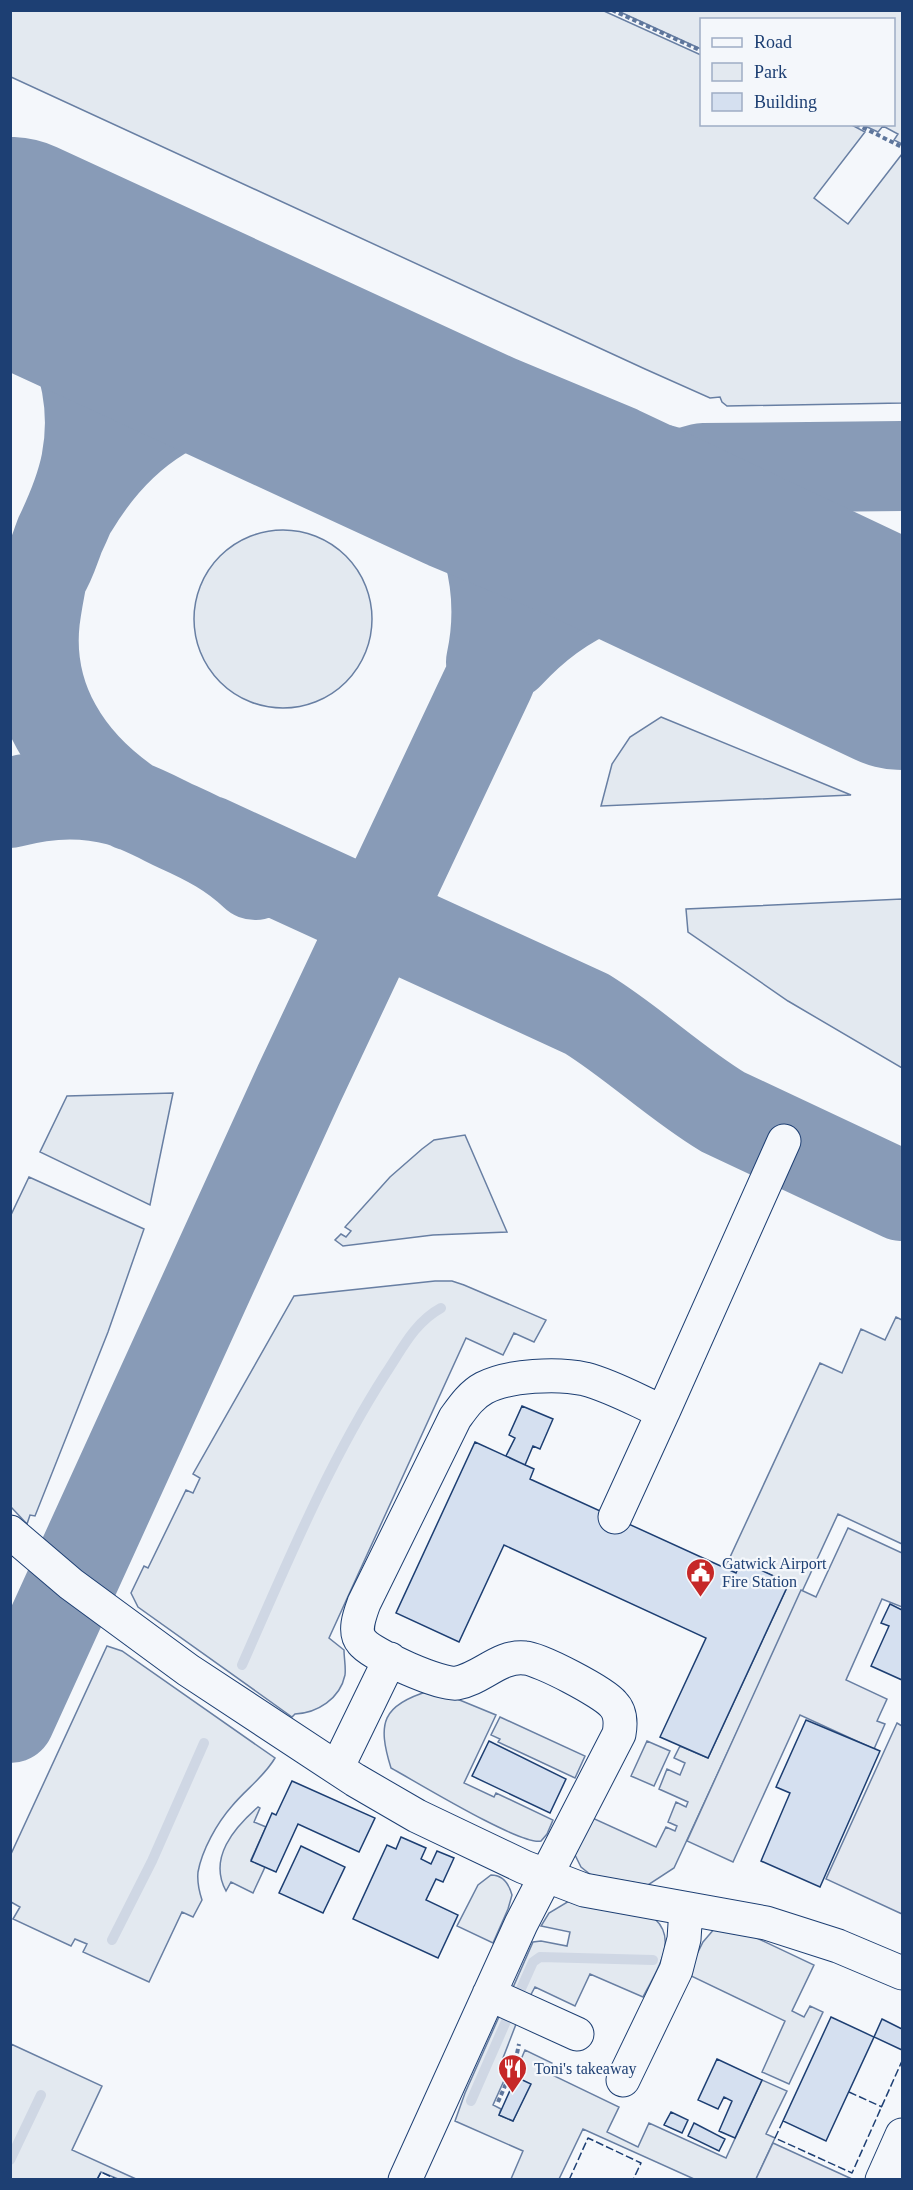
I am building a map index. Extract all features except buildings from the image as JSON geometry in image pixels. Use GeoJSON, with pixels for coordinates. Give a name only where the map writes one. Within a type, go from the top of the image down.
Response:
{"type":"FeatureCollection","features":[{"type":"Feature","properties":{"kind":"lane"},"geometry":{"type":"LineString","coordinates":[[615,1517],[784,1142]]}},
{"type":"Feature","properties":{"kind":"lane"},"geometry":{"type":"LineString","coordinates":[[405,2180],[545,1875],[619,1734],[621,1723],[619,1712],[613,1703],[601,1694],[537,1660],[513,1658],[467,1681],[455,1684],[439,1682],[390,1659],[362,1642],[358,1632],[359,1618],[364,1603],[455,1418],[470,1399],[482,1389],[505,1381],[565,1377],[594,1382],[663,1412]]}},
{"type":"Feature","properties":{"kind":"lane"},"geometry":{"type":"LineString","coordinates":[[10,1532],[133,1631],[211,1687],[417,1816],[545,1875],[584,1890],[748,1920],[796,1932],[860,1954],[903,1973]]}},
{"type":"Feature","properties":{"kind":"lane"},"geometry":{"type":"LineString","coordinates":[[337,1768],[390,1659]]}},
{"type":"Feature","properties":{"kind":"lane"},"geometry":{"type":"LineString","coordinates":[[623,2080],[676,1970],[684,1939],[686,1909]]}},
{"type":"Feature","properties":{"kind":"lane"},"geometry":{"type":"LineString","coordinates":[[489,1994],[576,2034]]}},
{"type":"Feature","properties":{"kind":"lane"},"geometry":{"type":"LineString","coordinates":[[882,2180],[903,2135]]}},
{"type":"Feature","properties":{"kind":"path"},"geometry":{"type":"LineString","coordinates":[[612,10],[700,50]]}},
{"type":"Feature","properties":{"kind":"path"},"geometry":{"type":"LineString","coordinates":[[860,126],[903,147]]}},
{"type":"Feature","properties":{"kind":"path"},"geometry":{"type":"LineString","coordinates":[[498,2102],[533,2013]]}},
{"type":"Feature","properties":{"kind":"green space"},"geometry":{"type":"Polygon","coordinates":[[[11,10],[604,11],[700,55],[700,126],[854,126],[865,132],[814,198],[848,224],[902,154],[902,403],[727,406],[720,397],[710,398],[645,369],[11,77],[11,10]]]}},
{"type":"Feature","properties":{"kind":"green space"},"geometry":{"type":"Polygon","coordinates":[[[618,11],[902,11],[902,144],[894,140],[898,134],[883,126],[895,126],[895,18],[700,18],[700,49],[618,11]]]}},
{"type":"Feature","properties":{"kind":"green space"},"geometry":{"type":"Polygon","coordinates":[[[865,126],[883,126],[878,132],[865,126]]]}},
{"type":"Feature","properties":{"kind":"green space"},"geometry":{"type":"Polygon","coordinates":[[[283,530],[317,537],[346,556],[365,585],[372,619],[365,653],[346,682],[317,701],[283,708],[249,701],[220,682],[201,653],[194,619],[201,585],[220,556],[249,537],[283,530]]]}},
{"type":"Feature","properties":{"kind":"green space"},"geometry":{"type":"Polygon","coordinates":[[[661,717],[851,795],[601,806],[612,764],[630,737],[661,717]]]}},
{"type":"Feature","properties":{"kind":"green space"},"geometry":{"type":"Polygon","coordinates":[[[902,899],[902,1068],[788,1001],[688,932],[686,909],[902,899]]]}},
{"type":"Feature","properties":{"kind":"green space"},"geometry":{"type":"Polygon","coordinates":[[[173,1093],[150,1205],[40,1152],[67,1096],[173,1093]]]}},
{"type":"Feature","properties":{"kind":"green space"},"geometry":{"type":"Polygon","coordinates":[[[465,1135],[507,1232],[433,1235],[343,1246],[335,1240],[341,1234],[346,1237],[351,1231],[345,1227],[390,1177],[422,1149],[434,1140],[465,1135]]]}},
{"type":"Feature","properties":{"kind":"green space"},"geometry":{"type":"Polygon","coordinates":[[[29,1177],[144,1229],[108,1332],[35,1516],[30,1515],[27,1524],[11,1507],[10,1217],[29,1177]]]}},
{"type":"Feature","properties":{"kind":"green space"},"geometry":{"type":"Polygon","coordinates":[[[452,1281],[464,1285],[546,1320],[534,1342],[514,1333],[503,1355],[466,1338],[329,1638],[344,1650],[345,1675],[342,1684],[333,1698],[319,1708],[295,1714],[292,1717],[138,1607],[131,1593],[144,1566],[148,1568],[186,1490],[193,1493],[200,1478],[193,1474],[294,1296],[452,1281]]]}},
{"type":"Feature","properties":{"kind":"green space"},"geometry":{"type":"Polygon","coordinates":[[[896,1317],[902,1320],[902,1544],[838,1514],[674,1868],[648,1885],[591,1875],[581,1867],[575,1855],[586,1815],[656,1847],[666,1827],[675,1831],[677,1826],[668,1822],[676,1802],[686,1807],[688,1802],[659,1789],[667,1769],[680,1775],[685,1763],[674,1758],[680,1746],[708,1758],[789,1583],[741,1562],[736,1573],[725,1568],[820,1363],[842,1373],[861,1329],[885,1340],[896,1317]]]}},
{"type":"Feature","properties":{"kind":"green space"},"geometry":{"type":"Polygon","coordinates":[[[107,1646],[122,1651],[275,1758],[266,1771],[226,1813],[211,1837],[198,1872],[198,1886],[202,1900],[193,1917],[182,1912],[149,1982],[83,1952],[87,1944],[75,1939],[71,1946],[13,1919],[20,1907],[11,1902],[11,1854],[107,1646]]]}},
{"type":"Feature","properties":{"kind":"green space"},"geometry":{"type":"Polygon","coordinates":[[[429,1691],[445,1694],[496,1715],[464,1783],[494,1797],[496,1793],[553,1820],[541,1841],[512,1834],[491,1824],[391,1768],[384,1739],[387,1718],[401,1703],[429,1691]]]}},
{"type":"Feature","properties":{"kind":"green space"},"geometry":{"type":"Polygon","coordinates":[[[500,1717],[585,1756],[575,1778],[498,1742],[500,1739],[491,1735],[500,1717]]]}},
{"type":"Feature","properties":{"kind":"green space"},"geometry":{"type":"Polygon","coordinates":[[[647,1741],[670,1751],[654,1786],[631,1776],[647,1741]]]}},
{"type":"Feature","properties":{"kind":"green space"},"geometry":{"type":"Polygon","coordinates":[[[258,1807],[260,1808],[254,1822],[266,1827],[251,1860],[265,1867],[253,1893],[231,1882],[226,1891],[221,1879],[220,1867],[226,1844],[240,1824],[258,1807]]]}},
{"type":"Feature","properties":{"kind":"green space"},"geometry":{"type":"Polygon","coordinates":[[[491,1875],[505,1881],[512,1895],[493,1943],[457,1926],[478,1885],[491,1875]]]}},
{"type":"Feature","properties":{"kind":"green space"},"geometry":{"type":"Polygon","coordinates":[[[569,1901],[655,1919],[662,1928],[665,1947],[658,1968],[643,1997],[590,1974],[575,2006],[535,1987],[528,2000],[511,1992],[533,1942],[541,1941],[567,1946],[570,1932],[541,1926],[549,1913],[569,1901]]]}},
{"type":"Feature","properties":{"kind":"green space"},"geometry":{"type":"Polygon","coordinates":[[[715,1928],[746,1933],[814,1965],[792,2011],[804,2017],[810,2006],[823,2012],[789,2084],[762,2072],[785,2021],[687,1974],[703,1942],[715,1928]]]}},
{"type":"Feature","properties":{"kind":"green space"},"geometry":{"type":"Polygon","coordinates":[[[502,2010],[518,2019],[503,2058],[512,2063],[493,2105],[501,2109],[499,2115],[513,2121],[530,2084],[514,2076],[525,2050],[552,2063],[548,2073],[619,2107],[607,2132],[638,2147],[649,2123],[726,2158],[762,2080],[787,2091],[766,2134],[775,2138],[756,2179],[694,2179],[583,2129],[559,2179],[511,2179],[523,2151],[455,2121],[502,2010]]]}},
{"type":"Feature","properties":{"kind":"green space"},"geometry":{"type":"Polygon","coordinates":[[[11,2044],[102,2086],[72,2150],[136,2179],[118,2179],[101,2172],[97,2179],[11,2179],[11,2044]]]}},
{"type":"Feature","properties":{"kind":"shaded area"},"geometry":{"type":"Polygon","coordinates":[[[848,1528],[902,1553],[902,1607],[882,1599],[846,1680],[887,1699],[877,1721],[885,1724],[874,1749],[800,1715],[733,1862],[687,1841],[801,1590],[816,1597],[848,1528]]]}},
{"type":"Feature","properties":{"kind":"shaded area"},"geometry":{"type":"Polygon","coordinates":[[[897,1723],[902,1726],[902,1914],[826,1879],[897,1723]]]}},
{"type":"Feature","properties":{"kind":"shaded area"},"geometry":{"type":"Polygon","coordinates":[[[773,2143],[852,2179],[756,2179],[773,2143]]]}},
{"type":"Feature","properties":{"kind":"waterway"},"geometry":{"type":"LineString","coordinates":[[242,1665],[308,1516],[365,1408],[416,1328],[441,1308]]}},
{"type":"Feature","properties":{"kind":"waterway"},"geometry":{"type":"LineString","coordinates":[[112,1940],[152,1861],[204,1743]]}},
{"type":"Feature","properties":{"kind":"waterway"},"geometry":{"type":"LineString","coordinates":[[520,1991],[533,1962],[540,1957],[653,1960]]}},
{"type":"Feature","properties":{"kind":"waterway"},"geometry":{"type":"LineString","coordinates":[[471,2101],[507,2019]]}},
{"type":"Feature","properties":{"kind":"waterway"},"geometry":{"type":"LineString","coordinates":[[10,2160],[41,2095]]}},
{"type":"Feature","properties":{"kind":"taxiway"},"geometry":{"type":"LineString","coordinates":[[10,254],[50,297],[65,322],[85,376],[90,434],[81,482],[49,564],[36,583],[10,611]]}},
{"type":"Feature","properties":{"kind":"taxiway"},"geometry":{"type":"LineString","coordinates":[[73,508],[91,480],[112,455],[161,416],[189,401],[219,392],[251,387],[285,387],[310,392],[387,421],[408,432],[431,454],[466,499],[479,524],[494,578],[496,606],[491,662]]}},
{"type":"Feature","properties":{"kind":"taxiway"},"geometry":{"type":"LineString","coordinates":[[408,432],[473,460],[512,472],[569,476],[664,470]]}},
{"type":"Feature","properties":{"kind":"taxiway"},"geometry":{"type":"LineString","coordinates":[[10,1718],[299,1084],[489,681],[524,599],[533,581],[554,551],[592,512],[612,498],[645,484],[703,468],[902,466]]}},
{"type":"Feature","properties":{"kind":"taxiway"},"geometry":{"type":"LineString","coordinates":[[43,573],[35,619],[34,648],[37,676],[45,702],[56,726],[71,749],[109,789],[132,806]]}},
{"type":"Feature","properties":{"kind":"taxiway"},"geometry":{"type":"LineString","coordinates":[[508,655],[551,616],[575,601],[626,580],[682,573],[718,577],[768,593]]}},
{"type":"Feature","properties":{"kind":"taxiway"},"geometry":{"type":"LineString","coordinates":[[10,803],[37,797],[64,795],[92,796],[119,801],[209,842],[255,875]]}},
{"type":"Feature","properties":{"kind":"taxiway"},"geometry":{"type":"LineString","coordinates":[[207,840],[587,1014],[688,1089],[723,1112],[902,1196]]}},
{"type":"Feature","properties":{"kind":"runway"},"geometry":{"type":"LineString","coordinates":[[10,249],[472,462],[592,512],[902,658]]}},
{"type":"Feature","properties":{"kind":"fence"},"geometry":{"type":"LineString","coordinates":[[783,2121],[775,2138],[852,2173],[902,2061]]}},
{"type":"Feature","properties":{"kind":"fence"},"geometry":{"type":"LineString","coordinates":[[849,2092],[882,2107]]}},
{"type":"Feature","properties":{"kind":"fence"},"geometry":{"type":"LineString","coordinates":[[569,2180],[588,2138],[641,2163],[633,2180]]}},
{"type":"Feature","properties":{"kind":"fence"},"geometry":{"type":"LineString","coordinates":[[97,2180],[101,2172],[118,2180]]}},
{"type":"Feature","properties":{"kind":"place","name":"Gatwick Airport Fire Station"},"geometry":{"type":"Point","coordinates":[701,1598]}},
{"type":"Feature","properties":{"kind":"place","name":"Toni's takeaway"},"geometry":{"type":"Point","coordinates":[513,2094]}}]}
